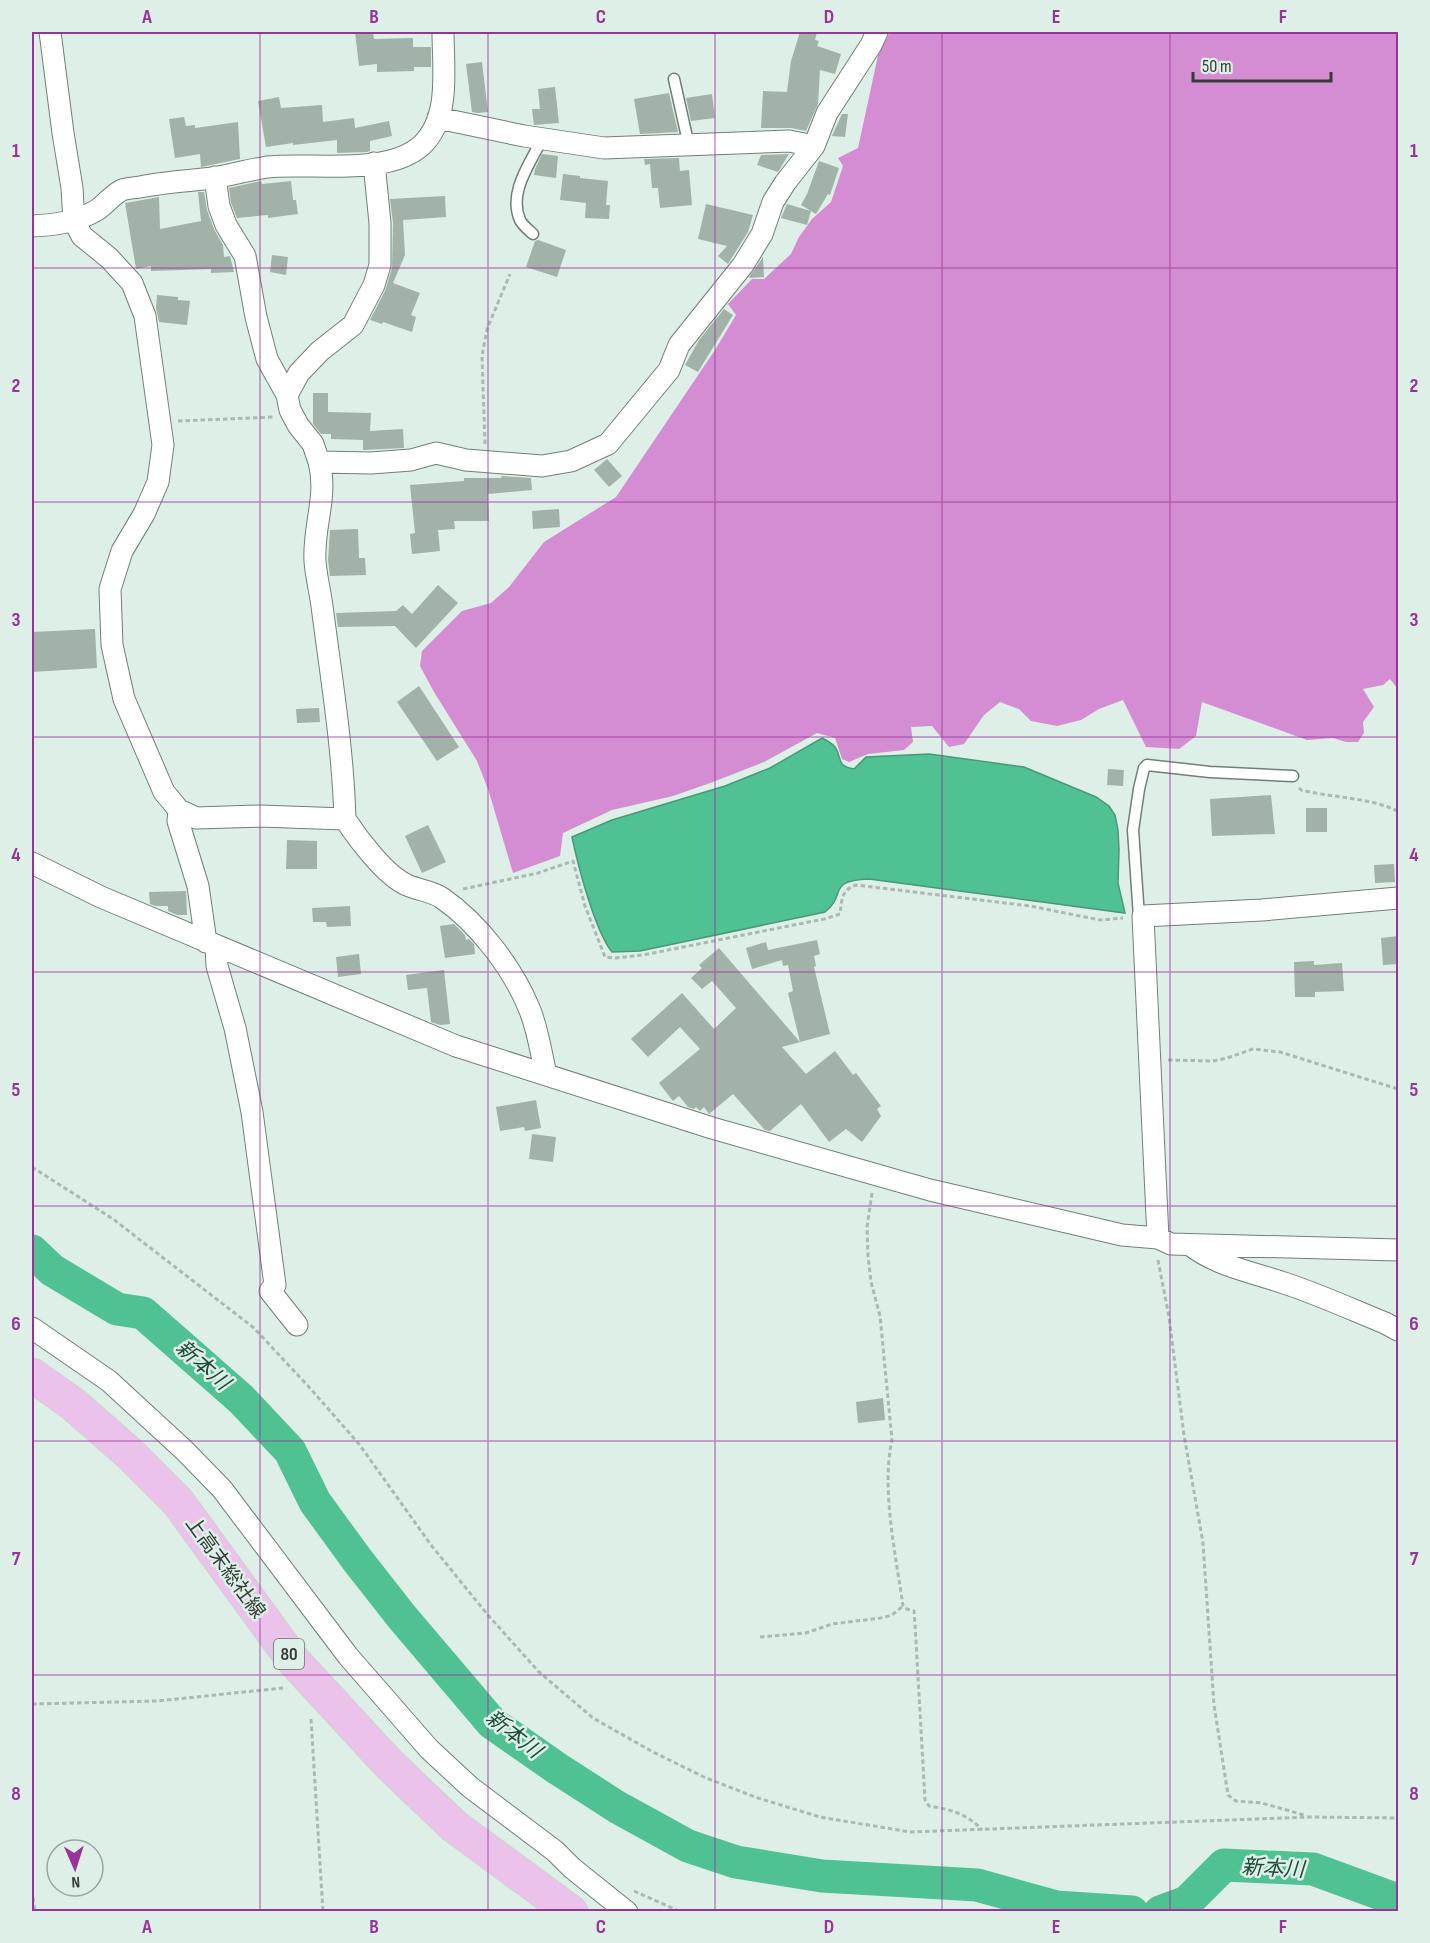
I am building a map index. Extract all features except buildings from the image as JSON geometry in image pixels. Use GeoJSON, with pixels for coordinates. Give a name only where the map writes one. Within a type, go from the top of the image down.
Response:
{"type":"FeatureCollection","features":[{"type":"Feature","properties":{"kind":"main road","name":"上高末総社線"},"geometry":{"type":"LineString","coordinates":[[32,1375],[73,1404],[130,1454],[178,1502],[293,1660],[390,1765],[454,1826],[571,1911]]}},
{"type":"Feature","properties":{"kind":"street"},"geometry":{"type":"LineString","coordinates":[[50,32],[72,188],[74,221],[82,236],[109,258],[132,283],[145,316],[163,445],[158,482],[144,514],[122,551],[110,589],[112,645],[124,699],[164,792],[179,810],[196,818],[260,816],[345,819]]}},
{"type":"Feature","properties":{"kind":"street"},"geometry":{"type":"LineString","coordinates":[[32,226],[74,221],[97,210],[122,190],[159,183],[215,177],[267,167],[326,168],[385,163],[420,146],[435,128],[442,103],[443,32]]}},
{"type":"Feature","properties":{"kind":"street"},"geometry":{"type":"LineString","coordinates":[[319,462],[371,463],[411,460],[436,453],[466,460],[542,466],[571,461],[608,444],[669,370],[679,345],[743,265],[762,234],[774,201],[814,146],[827,113],[878,32]]}},
{"type":"Feature","properties":{"kind":"street"},"geometry":{"type":"LineString","coordinates":[[438,118],[542,139],[604,148],[789,141],[814,146]]}},
{"type":"Feature","properties":{"kind":"street"},"geometry":{"type":"LineString","coordinates":[[287,395],[299,373],[320,351],[353,325],[374,285],[380,265],[380,223],[374,163]]}},
{"type":"Feature","properties":{"kind":"street"},"geometry":{"type":"LineString","coordinates":[[215,177],[219,206],[226,225],[245,256],[256,317],[267,359],[287,395],[297,425],[313,444],[324,478],[322,505],[315,531],[315,560],[332,687],[345,819],[380,864],[405,885],[440,896],[469,919],[496,949],[529,1007],[546,1075]]}},
{"type":"Feature","properties":{"kind":"street"},"geometry":{"type":"LineString","coordinates":[[179,810],[178,821],[198,886],[216,966],[235,1028],[252,1112],[275,1285],[270,1291],[297,1325]]}},
{"type":"Feature","properties":{"kind":"street"},"geometry":{"type":"LineString","coordinates":[[32,863],[101,897],[456,1046],[712,1128],[930,1190],[1122,1235],[1158,1238],[1171,1244],[1398,1250]]}},
{"type":"Feature","properties":{"kind":"street"},"geometry":{"type":"LineString","coordinates":[[1158,1238],[1143,916],[1262,910],[1398,898]]}},
{"type":"Feature","properties":{"kind":"street"},"geometry":{"type":"LineString","coordinates":[[1190,1245],[1204,1256],[1232,1268],[1286,1284],[1398,1330]]}},
{"type":"Feature","properties":{"kind":"street"},"geometry":{"type":"LineString","coordinates":[[32,1328],[109,1381],[185,1451],[214,1482],[348,1656],[429,1749],[470,1787],[555,1851],[586,1880],[627,1911]]}},
{"type":"Feature","properties":{"kind":"lane"},"geometry":{"type":"LineString","coordinates":[[674,79],[689,146]]}},
{"type":"Feature","properties":{"kind":"lane"},"geometry":{"type":"LineString","coordinates":[[533,234],[520,222],[516,199],[518,188],[542,139]]}},
{"type":"Feature","properties":{"kind":"lane"},"geometry":{"type":"LineString","coordinates":[[1139,917],[1133,830],[1139,789],[1144,768],[1147,765],[1210,772],[1293,776]]}},
{"type":"Feature","properties":{"kind":"path"},"geometry":{"type":"LineString","coordinates":[[485,461],[482,357],[487,329],[510,274]]}},
{"type":"Feature","properties":{"kind":"path"},"geometry":{"type":"LineString","coordinates":[[160,422],[294,416]]}},
{"type":"Feature","properties":{"kind":"path"},"geometry":{"type":"LineString","coordinates":[[1293,776],[1301,790],[1320,795],[1366,800],[1398,811]]}},
{"type":"Feature","properties":{"kind":"path"},"geometry":{"type":"LineString","coordinates":[[440,896],[538,873],[573,861],[585,906],[605,957],[615,958],[654,953],[824,919],[840,914],[842,896],[847,888],[856,885],[1030,906],[1100,920],[1139,917]]}},
{"type":"Feature","properties":{"kind":"path"},"geometry":{"type":"LineString","coordinates":[[1150,1059],[1213,1061],[1253,1048],[1280,1052],[1398,1089]]}},
{"type":"Feature","properties":{"kind":"path"},"geometry":{"type":"LineString","coordinates":[[32,1167],[113,1219],[254,1328],[359,1444],[431,1545],[487,1614],[539,1672],[593,1719],[706,1778],[758,1798],[820,1817],[910,1832],[1309,1817],[1398,1818]]}},
{"type":"Feature","properties":{"kind":"path"},"geometry":{"type":"LineString","coordinates":[[878,1175],[871,1199],[867,1227],[868,1256],[871,1282],[880,1316],[892,1440],[889,1455],[891,1522],[903,1606],[914,1611],[915,1617],[925,1800],[929,1806],[947,1809],[974,1821],[982,1830]]}},
{"type":"Feature","properties":{"kind":"path"},"geometry":{"type":"LineString","coordinates":[[1158,1238],[1157,1254],[1169,1317],[1184,1435],[1203,1543],[1214,1705],[1228,1795],[1236,1801],[1262,1803],[1309,1817]]}},
{"type":"Feature","properties":{"kind":"path"},"geometry":{"type":"LineString","coordinates":[[760,1637],[806,1633],[832,1624],[881,1618],[892,1615],[903,1606]]}},
{"type":"Feature","properties":{"kind":"path"},"geometry":{"type":"LineString","coordinates":[[32,1704],[156,1701],[272,1690],[312,1682],[311,1712],[323,1911]]}},
{"type":"Feature","properties":{"kind":"path"},"geometry":{"type":"LineString","coordinates":[[32,1890],[35,1911]]}},
{"type":"Feature","properties":{"kind":"shaded area"},"geometry":{"type":"Polygon","coordinates":[[[890,32],[1398,32],[1398,689],[1390,679],[1383,685],[1363,689],[1374,707],[1363,722],[1364,733],[1358,742],[1346,742],[1333,738],[1307,740],[1202,702],[1196,736],[1179,749],[1146,747],[1123,700],[1099,709],[1081,720],[1057,726],[1031,721],[1019,709],[1000,702],[984,715],[964,744],[949,747],[932,726],[911,727],[913,742],[904,750],[868,754],[849,762],[842,759],[835,738],[817,733],[764,762],[713,782],[673,796],[612,810],[563,833],[560,856],[513,873],[489,792],[477,761],[420,666],[422,651],[462,611],[491,603],[509,587],[544,542],[616,497],[736,315],[728,304],[752,279],[764,279],[791,254],[799,237],[812,219],[831,202],[843,166],[838,158],[858,148],[879,51],[890,32]]]}},
{"type":"Feature","properties":{"kind":"shaded area"},"geometry":{"type":"Polygon","coordinates":[[[822,738],[835,747],[842,764],[848,768],[854,769],[866,757],[929,754],[1024,767],[1096,797],[1109,806],[1115,815],[1119,850],[1118,883],[1125,913],[869,879],[855,880],[842,886],[832,905],[825,912],[640,951],[612,952],[593,914],[572,837],[612,820],[725,786],[770,768],[822,738]]]}},
{"type":"Feature","properties":{"kind":"waterway","name":"新本川"},"geometry":{"type":"LineString","coordinates":[[32,1251],[52,1270],[117,1309],[143,1313],[241,1399],[290,1451],[315,1502],[358,1561],[492,1723],[617,1807],[688,1846],[736,1862],[822,1876],[977,1885],[1056,1907],[1132,1912]]}},
{"type":"Feature","properties":{"kind":"waterway","name":"新本川"},"geometry":{"type":"LineString","coordinates":[[1160,1912],[1187,1902],[1224,1865],[1313,1869],[1392,1898],[1398,1898]]}}]}
